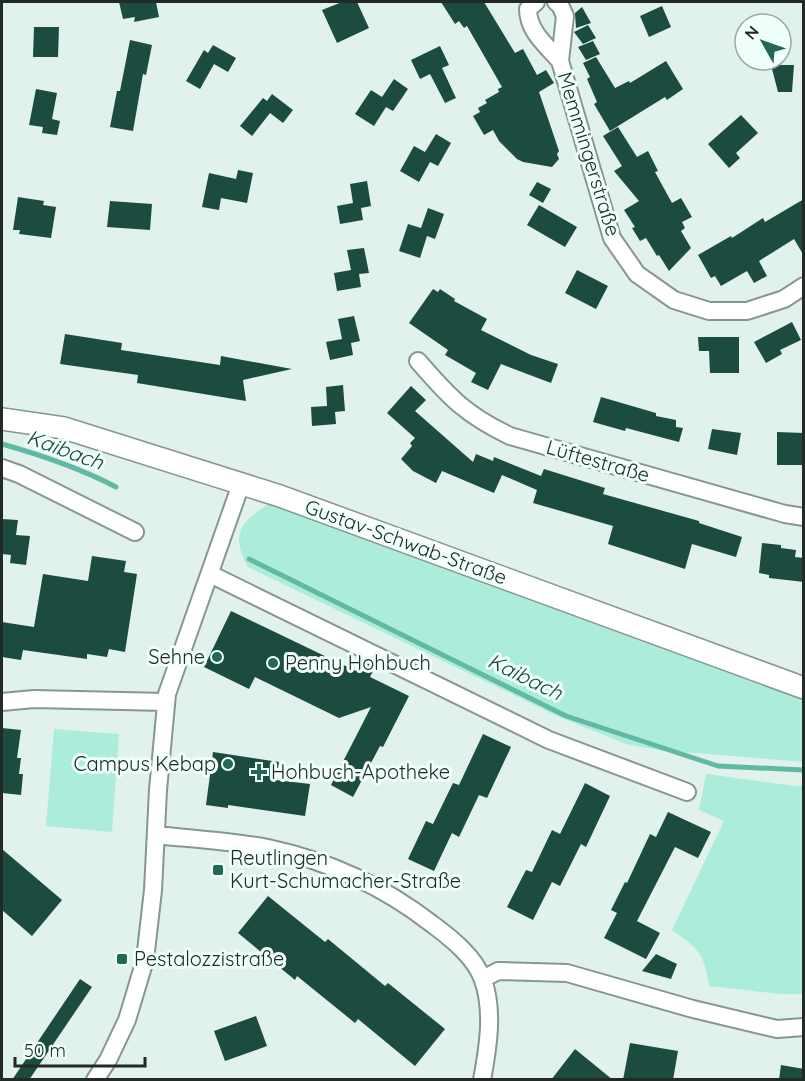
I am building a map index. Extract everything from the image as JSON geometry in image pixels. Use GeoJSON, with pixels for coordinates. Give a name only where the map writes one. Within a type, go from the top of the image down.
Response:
{"type":"FeatureCollection","features":[{"type":"Feature","properties":{"kind":"street","name":"Memmingerstraße"},"geometry":{"type":"LineString","coordinates":[[536,2],[528,9],[528,21],[536,34],[560,61]]}},
{"type":"Feature","properties":{"kind":"street","name":"Memmingerstraße"},"geometry":{"type":"LineString","coordinates":[[556,2],[565,16],[560,61],[612,238],[637,274],[674,300],[709,311],[747,311],[784,299],[804,286]]}},
{"type":"Feature","properties":{"kind":"street","name":"Lüftestraße"},"geometry":{"type":"LineString","coordinates":[[418,361],[452,400],[482,423],[510,436],[785,514],[804,517]]}},
{"type":"Feature","properties":{"kind":"street","name":"Gustav-Schwab-Straße"},"geometry":{"type":"LineString","coordinates":[[2,419],[64,428],[280,496],[804,688]]}},
{"type":"Feature","properties":{"kind":"street"},"geometry":{"type":"LineString","coordinates":[[2,468],[19,474],[135,532]]}},
{"type":"Feature","properties":{"kind":"street"},"geometry":{"type":"LineString","coordinates":[[95,1080],[108,1060],[127,1020],[141,978],[150,918],[166,702],[175,668],[241,484]]}},
{"type":"Feature","properties":{"kind":"street"},"geometry":{"type":"LineString","coordinates":[[210,574],[549,740],[687,792]]}},
{"type":"Feature","properties":{"kind":"street"},"geometry":{"type":"LineString","coordinates":[[2,702],[34,699],[166,702]]}},
{"type":"Feature","properties":{"kind":"street"},"geometry":{"type":"LineString","coordinates":[[156,835],[269,848],[325,864],[350,874],[404,903],[445,933],[472,962],[483,979],[488,1000],[489,1022],[482,1080]]}},
{"type":"Feature","properties":{"kind":"street"},"geometry":{"type":"LineString","coordinates":[[483,979],[498,971],[567,973],[725,1017],[777,1029],[804,1027]]}},
{"type":"Feature","properties":{"kind":"green space"},"geometry":{"type":"Polygon","coordinates":[[[270,503],[803,696],[803,762],[659,750],[626,744],[557,716],[248,567],[240,545],[241,530],[251,517],[270,503]]]}},
{"type":"Feature","properties":{"kind":"green space"},"geometry":{"type":"Polygon","coordinates":[[[54,729],[119,734],[112,832],[46,826],[54,729]]]}},
{"type":"Feature","properties":{"kind":"green space"},"geometry":{"type":"Polygon","coordinates":[[[706,774],[795,786],[803,785],[803,994],[780,994],[709,986],[705,966],[699,953],[672,930],[724,821],[699,810],[706,774]]]}},
{"type":"Feature","properties":{"kind":"building"},"geometry":{"type":"Polygon","coordinates":[[[119,2],[156,2],[159,17],[134,22],[135,17],[123,19],[119,2]]]}},
{"type":"Feature","properties":{"kind":"building"},"geometry":{"type":"Polygon","coordinates":[[[342,2],[357,2],[369,28],[337,43],[322,10],[342,2]]]}},
{"type":"Feature","properties":{"kind":"building"},"geometry":{"type":"Polygon","coordinates":[[[441,2],[484,2],[515,53],[523,49],[537,75],[546,70],[554,83],[539,92],[559,151],[557,154],[559,159],[552,167],[517,159],[499,141],[493,130],[484,135],[473,116],[480,112],[478,108],[487,103],[485,100],[499,92],[498,89],[502,87],[467,26],[464,28],[459,21],[455,24],[441,2]]]}},
{"type":"Feature","properties":{"kind":"building"},"geometry":{"type":"Polygon","coordinates":[[[662,6],[671,27],[649,37],[640,16],[662,6]]]}},
{"type":"Feature","properties":{"kind":"building"},"geometry":{"type":"Polygon","coordinates":[[[582,7],[591,23],[576,28],[575,13],[582,7]]]}},
{"type":"Feature","properties":{"kind":"building"},"geometry":{"type":"Polygon","coordinates":[[[588,25],[596,38],[583,44],[574,32],[588,25]]]}},
{"type":"Feature","properties":{"kind":"building"},"geometry":{"type":"Polygon","coordinates":[[[34,27],[59,27],[58,57],[33,57],[34,27]]]}},
{"type":"Feature","properties":{"kind":"building"},"geometry":{"type":"Polygon","coordinates":[[[130,40],[152,45],[146,75],[143,74],[133,131],[110,127],[130,40]]]}},
{"type":"Feature","properties":{"kind":"building"},"geometry":{"type":"Polygon","coordinates":[[[593,41],[600,54],[586,60],[578,47],[593,41]]]}},
{"type":"Feature","properties":{"kind":"building"},"geometry":{"type":"Polygon","coordinates":[[[213,45],[236,58],[228,72],[214,64],[200,89],[186,81],[204,50],[208,53],[213,45]]]}},
{"type":"Feature","properties":{"kind":"building"},"geometry":{"type":"Polygon","coordinates":[[[440,46],[449,65],[442,68],[456,98],[445,103],[430,74],[420,79],[411,60],[440,46]]]}},
{"type":"Feature","properties":{"kind":"building"},"geometry":{"type":"Polygon","coordinates":[[[596,57],[615,88],[629,81],[630,83],[666,61],[683,89],[667,100],[665,97],[610,131],[594,104],[597,102],[587,79],[590,77],[583,63],[596,57]]]}},
{"type":"Feature","properties":{"kind":"building"},"geometry":{"type":"Polygon","coordinates":[[[794,65],[792,92],[778,92],[773,72],[793,72],[794,65]]]}},
{"type":"Feature","properties":{"kind":"building"},"geometry":{"type":"Polygon","coordinates":[[[394,79],[408,89],[393,111],[386,107],[374,126],[355,114],[371,90],[382,97],[394,79]]]}},
{"type":"Feature","properties":{"kind":"building"},"geometry":{"type":"Polygon","coordinates":[[[36,89],[57,93],[52,119],[60,121],[57,135],[42,133],[43,127],[29,125],[36,89]]]}},
{"type":"Feature","properties":{"kind":"building"},"geometry":{"type":"Polygon","coordinates":[[[272,94],[293,110],[283,123],[270,113],[252,136],[240,126],[263,98],[267,101],[272,94]]]}},
{"type":"Feature","properties":{"kind":"building"},"geometry":{"type":"Polygon","coordinates":[[[741,115],[758,133],[736,153],[740,158],[729,168],[708,144],[741,115]]]}},
{"type":"Feature","properties":{"kind":"building"},"geometry":{"type":"Polygon","coordinates":[[[618,127],[637,157],[648,151],[658,171],[655,172],[672,203],[681,198],[692,217],[682,222],[685,228],[681,231],[691,248],[669,271],[646,238],[640,241],[632,228],[635,227],[624,210],[639,201],[614,171],[622,166],[603,136],[618,127]]]}},
{"type":"Feature","properties":{"kind":"building"},"geometry":{"type":"Polygon","coordinates":[[[436,134],[451,143],[438,166],[430,162],[419,182],[400,171],[414,146],[425,152],[436,134]]]}},
{"type":"Feature","properties":{"kind":"building"},"geometry":{"type":"Polygon","coordinates":[[[238,170],[253,173],[247,203],[221,198],[219,210],[202,207],[209,173],[236,179],[238,170]]]}},
{"type":"Feature","properties":{"kind":"building"},"geometry":{"type":"Polygon","coordinates":[[[367,181],[371,206],[361,208],[363,220],[340,224],[337,206],[353,203],[350,184],[367,181]]]}},
{"type":"Feature","properties":{"kind":"building"},"geometry":{"type":"Polygon","coordinates":[[[537,182],[551,189],[543,203],[529,195],[537,182]]]}},
{"type":"Feature","properties":{"kind":"building"},"geometry":{"type":"Polygon","coordinates":[[[18,197],[44,201],[43,205],[56,207],[51,238],[19,234],[20,230],[13,230],[18,197]]]}},
{"type":"Feature","properties":{"kind":"building"},"geometry":{"type":"Polygon","coordinates":[[[804,199],[804,256],[794,239],[759,261],[767,276],[754,283],[747,271],[721,286],[715,276],[711,278],[698,255],[731,236],[732,238],[763,218],[765,222],[804,199]]]}},
{"type":"Feature","properties":{"kind":"building"},"geometry":{"type":"Polygon","coordinates":[[[110,201],[152,204],[150,230],[107,227],[110,201]]]}},
{"type":"Feature","properties":{"kind":"building"},"geometry":{"type":"Polygon","coordinates":[[[539,205],[577,227],[565,247],[527,225],[539,205]]]}},
{"type":"Feature","properties":{"kind":"building"},"geometry":{"type":"Polygon","coordinates":[[[428,208],[444,214],[435,239],[427,236],[420,258],[399,251],[408,224],[421,228],[428,208]]]}},
{"type":"Feature","properties":{"kind":"building"},"geometry":{"type":"Polygon","coordinates":[[[364,248],[369,273],[359,274],[361,287],[337,291],[334,273],[351,270],[347,250],[364,248]]]}},
{"type":"Feature","properties":{"kind":"building"},"geometry":{"type":"Polygon","coordinates":[[[577,270],[608,286],[596,309],[565,293],[577,270]]]}},
{"type":"Feature","properties":{"kind":"building"},"geometry":{"type":"Polygon","coordinates":[[[433,289],[438,292],[440,289],[455,299],[454,301],[487,319],[481,330],[531,355],[558,364],[551,383],[501,364],[488,390],[471,382],[476,373],[445,355],[448,350],[409,323],[433,289]]]}},
{"type":"Feature","properties":{"kind":"building"},"geometry":{"type":"Polygon","coordinates":[[[354,316],[360,341],[351,343],[353,355],[330,360],[326,342],[342,339],[338,319],[354,316]]]}},
{"type":"Feature","properties":{"kind":"building"},"geometry":{"type":"Polygon","coordinates":[[[792,322],[801,340],[780,350],[782,354],[766,363],[754,342],[792,322]]]}},
{"type":"Feature","properties":{"kind":"building"},"geometry":{"type":"Polygon","coordinates":[[[65,334],[122,343],[121,350],[220,365],[221,356],[292,369],[243,380],[246,401],[137,383],[138,375],[60,364],[65,334]]]}},
{"type":"Feature","properties":{"kind":"building"},"geometry":{"type":"Polygon","coordinates":[[[698,337],[739,337],[739,373],[710,373],[709,351],[699,351],[698,337]]]}},
{"type":"Feature","properties":{"kind":"building"},"geometry":{"type":"Polygon","coordinates":[[[343,385],[345,411],[335,412],[336,424],[312,426],[311,407],[327,406],[326,387],[343,385]]]}},
{"type":"Feature","properties":{"kind":"building"},"geometry":{"type":"Polygon","coordinates":[[[411,386],[426,400],[415,411],[473,462],[476,454],[493,461],[494,457],[541,476],[544,469],[605,488],[603,494],[699,521],[699,523],[742,537],[736,557],[692,544],[685,569],[608,544],[613,526],[533,503],[537,490],[502,475],[494,493],[442,471],[436,483],[413,471],[401,459],[412,446],[410,443],[415,438],[387,413],[411,386]]]}},
{"type":"Feature","properties":{"kind":"building"},"geometry":{"type":"Polygon","coordinates":[[[601,397],[656,413],[656,416],[676,420],[676,427],[683,428],[679,442],[593,422],[601,397]]]}},
{"type":"Feature","properties":{"kind":"building"},"geometry":{"type":"Polygon","coordinates":[[[712,429],[741,433],[737,455],[708,449],[712,429]]]}},
{"type":"Feature","properties":{"kind":"building"},"geometry":{"type":"Polygon","coordinates":[[[777,432],[804,433],[804,465],[777,465],[777,432]]]}},
{"type":"Feature","properties":{"kind":"building"},"geometry":{"type":"Polygon","coordinates":[[[2,519],[18,520],[16,535],[30,536],[26,565],[10,563],[11,555],[2,554],[2,519]]]}},
{"type":"Feature","properties":{"kind":"building"},"geometry":{"type":"Polygon","coordinates":[[[762,543],[781,545],[781,548],[796,550],[795,557],[804,558],[804,582],[769,578],[769,575],[759,573],[762,543]]]}},
{"type":"Feature","properties":{"kind":"building"},"geometry":{"type":"Polygon","coordinates":[[[92,556],[126,561],[124,572],[137,574],[125,652],[109,649],[107,657],[87,654],[87,659],[23,650],[21,660],[2,657],[2,622],[34,627],[43,574],[88,581],[92,556]]]}},
{"type":"Feature","properties":{"kind":"building","name":"Penny Hohbuch"},"geometry":{"type":"Polygon","coordinates":[[[231,611],[356,671],[361,660],[375,667],[370,677],[409,696],[383,747],[380,746],[353,797],[331,785],[371,707],[339,718],[255,677],[249,689],[204,667],[231,611]]]}},
{"type":"Feature","properties":{"kind":"building"},"geometry":{"type":"Polygon","coordinates":[[[2,728],[21,730],[17,758],[21,758],[19,774],[23,774],[21,795],[2,793],[2,728]]]}},
{"type":"Feature","properties":{"kind":"building"},"geometry":{"type":"Polygon","coordinates":[[[483,734],[511,747],[487,798],[479,795],[459,837],[452,833],[434,871],[408,859],[426,821],[433,824],[453,783],[459,785],[483,734]]]}},
{"type":"Feature","properties":{"kind":"building"},"geometry":{"type":"Polygon","coordinates":[[[213,752],[279,762],[276,780],[310,784],[305,816],[228,805],[228,808],[206,805],[213,752]]]}},
{"type":"Feature","properties":{"kind":"building"},"geometry":{"type":"Polygon","coordinates":[[[585,783],[610,796],[586,847],[581,844],[560,886],[552,882],[533,920],[507,907],[526,870],[532,872],[552,830],[560,834],[585,783]]]}},
{"type":"Feature","properties":{"kind":"building"},"geometry":{"type":"Polygon","coordinates":[[[668,812],[711,832],[698,858],[675,847],[637,921],[660,933],[646,959],[604,938],[617,913],[611,910],[625,882],[627,883],[650,834],[656,837],[668,812]]]}},
{"type":"Feature","properties":{"kind":"building"},"geometry":{"type":"Polygon","coordinates":[[[2,849],[62,900],[32,936],[2,910],[2,849]]]}},
{"type":"Feature","properties":{"kind":"building"},"geometry":{"type":"Polygon","coordinates":[[[268,896],[325,942],[328,939],[385,986],[388,983],[445,1029],[415,1066],[358,1019],[355,1023],[297,976],[295,980],[238,933],[268,896]]]}},
{"type":"Feature","properties":{"kind":"building"},"geometry":{"type":"Polygon","coordinates":[[[656,954],[677,964],[671,979],[642,971],[656,954]]]}},
{"type":"Feature","properties":{"kind":"building"},"geometry":{"type":"Polygon","coordinates":[[[80,979],[92,987],[29,1080],[12,1080],[80,979]]]}},
{"type":"Feature","properties":{"kind":"building"},"geometry":{"type":"Polygon","coordinates":[[[256,1016],[267,1046],[225,1061],[214,1031],[256,1016]]]}},
{"type":"Feature","properties":{"kind":"building"},"geometry":{"type":"Polygon","coordinates":[[[630,1043],[678,1051],[673,1080],[623,1080],[630,1043]]]}},
{"type":"Feature","properties":{"kind":"building"},"geometry":{"type":"Polygon","coordinates":[[[575,1049],[613,1080],[551,1080],[575,1049]]]}},
{"type":"Feature","properties":{"kind":"building"},"geometry":{"type":"Polygon","coordinates":[[[781,1065],[804,1069],[804,1080],[779,1080],[781,1065]]]}},
{"type":"Feature","properties":{"kind":"waterway","name":"Kaibach"},"geometry":{"type":"LineString","coordinates":[[2,444],[60,462],[116,487]]}},
{"type":"Feature","properties":{"kind":"waterway","name":"Kaibach"},"geometry":{"type":"LineString","coordinates":[[249,559],[566,716],[718,766],[804,770]]}},
{"type":"Feature","properties":{"kind":"place","name":"Sehne"},"geometry":{"type":"Point","coordinates":[217,657]}},
{"type":"Feature","properties":{"kind":"place","name":"Penny Hohbuch"},"geometry":{"type":"Point","coordinates":[273,663]}},
{"type":"Feature","properties":{"kind":"place","name":"Campus Kebap"},"geometry":{"type":"Point","coordinates":[228,764]}},
{"type":"Feature","properties":{"kind":"place","name":"Hohbuch-Apotheke"},"geometry":{"type":"Point","coordinates":[259,772]}},
{"type":"Feature","properties":{"kind":"place","name":"Reutlingen Kurt-Schumacher-Straße"},"geometry":{"type":"Point","coordinates":[218,870]}},
{"type":"Feature","properties":{"kind":"place","name":"Pestalozzistraße"},"geometry":{"type":"Point","coordinates":[122,959]}}]}
